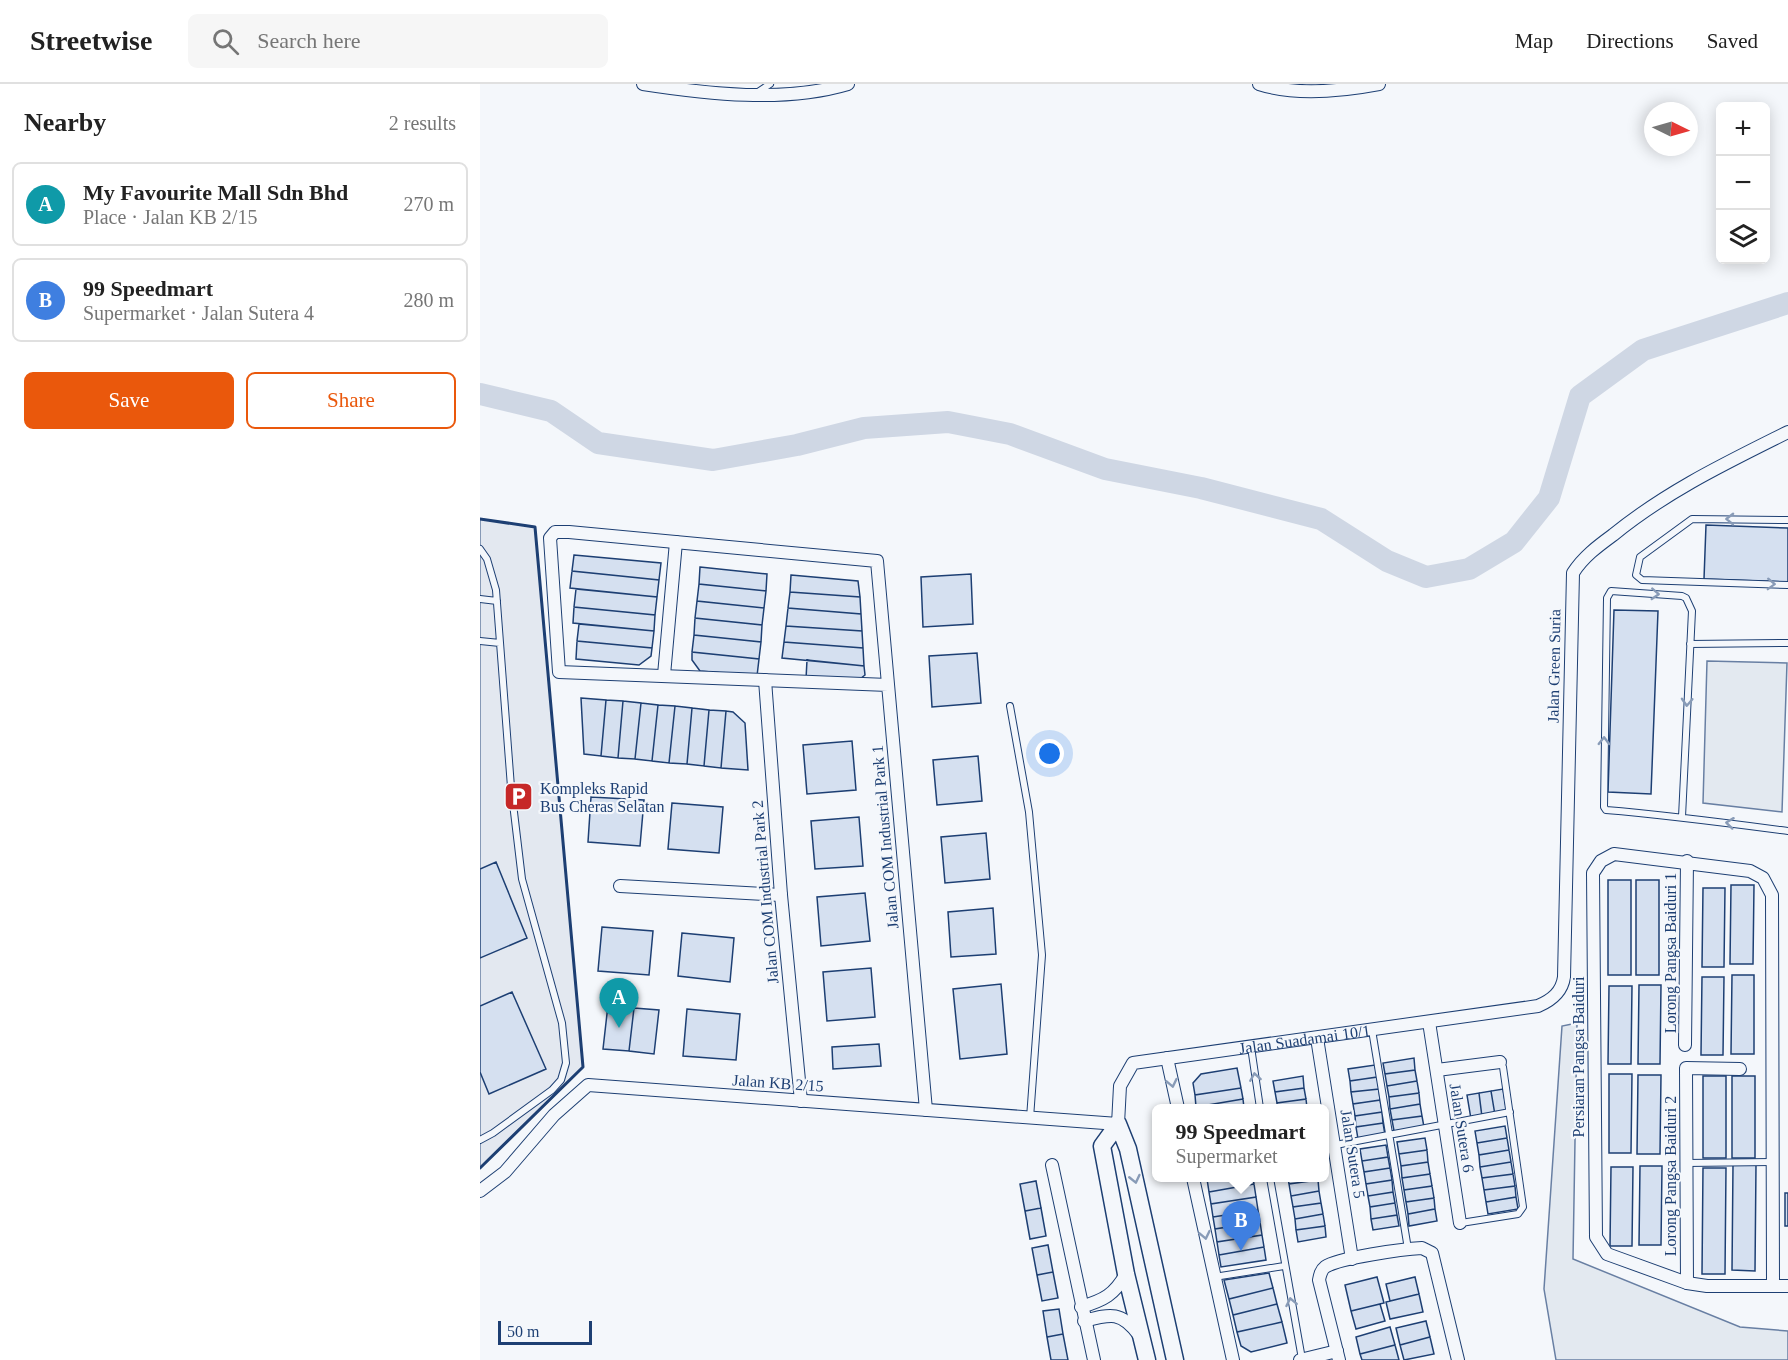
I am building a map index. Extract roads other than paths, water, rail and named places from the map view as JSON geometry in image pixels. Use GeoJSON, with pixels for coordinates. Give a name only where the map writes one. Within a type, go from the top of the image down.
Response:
{"type":"FeatureCollection","features":[{"type":"Feature","properties":{"kind":"street"},"geometry":{"type":"LineString","coordinates":[[643,84],[682,90],[756,94],[829,89],[848,84]]}},
{"type":"Feature","properties":{"kind":"street"},"geometry":{"type":"LineString","coordinates":[[1259,84],[1299,90],[1351,89],[1379,84]]}},
{"type":"Feature","properties":{"kind":"street","name":"Jalan Green Suria"},"geometry":{"type":"LineString","coordinates":[[1539,1006],[1556,995],[1562,987],[1563,977],[1573,573],[1588,555],[1636,516],[1690,480],[1788,432]]}},
{"type":"Feature","properties":{"kind":"street"},"geometry":{"type":"LineString","coordinates":[[664,675],[676,542],[555,532],[550,538],[559,672],[888,685]]}},
{"type":"Feature","properties":{"kind":"street","name":"Jalan COM Industrial Park 1"},"geometry":{"type":"LineString","coordinates":[[676,542],[877,561],[926,1110]]}},
{"type":"Feature","properties":{"kind":"street","name":"Jalan COM Industrial Park 2"},"geometry":{"type":"LineString","coordinates":[[765,680],[781,895],[801,1101]]}},
{"type":"Feature","properties":{"kind":"street","name":"Persiaran Pangsa Baiduri"},"geometry":{"type":"LineString","coordinates":[[1774,984],[1772,895],[1763,878],[1750,872],[1687,861],[1614,854],[1600,861],[1593,873],[1596,1237],[1607,1254],[1687,1283],[1707,1286],[1788,1286]]}},
{"type":"Feature","properties":{"kind":"street","name":"Lorong Pangsa Baiduri 1"},"geometry":{"type":"LineString","coordinates":[[1685,1045],[1687,861]]}},
{"type":"Feature","properties":{"kind":"street"},"geometry":{"type":"LineString","coordinates":[[620,886],[781,895]]}},
{"type":"Feature","properties":{"kind":"street"},"geometry":{"type":"LineString","coordinates":[[1773,1285],[1774,984],[1788,985]]}},
{"type":"Feature","properties":{"kind":"street","name":"Jalan Suadamai 10/1"},"geometry":{"type":"LineString","coordinates":[[1175,1360],[1128,1149],[1118,1124],[1120,1086],[1125,1073],[1133,1063],[1539,1006]]}},
{"type":"Feature","properties":{"kind":"street","name":"Jalan Sutera 6"},"geometry":{"type":"LineString","coordinates":[[1428,1022],[1460,1223]]}},
{"type":"Feature","properties":{"kind":"street","name":"Jalan Sutera 5"},"geometry":{"type":"LineString","coordinates":[[1317,1038],[1325,1104]]}},
{"type":"Feature","properties":{"kind":"street"},"geometry":{"type":"LineString","coordinates":[[1167,1058],[1177,1104]]}},
{"type":"Feature","properties":{"kind":"street"},"geometry":{"type":"LineString","coordinates":[[1437,1070],[1500,1062]]}},
{"type":"Feature","properties":{"kind":"street","name":"Lorong Pangsa Baiduri 2"},"geometry":{"type":"LineString","coordinates":[[1687,1283],[1686,1068],[1740,1069]]}},
{"type":"Feature","properties":{"kind":"street","name":"Jalan KB 2/15"},"geometry":{"type":"LineString","coordinates":[[480,1191],[505,1172],[554,1115],[588,1085],[1118,1124]]}},
{"type":"Feature","properties":{"kind":"street","name":"Jalan Suadamai 10/1"},"geometry":{"type":"LineString","coordinates":[[1118,1124],[1102,1146],[1126,1274],[1147,1360]]}},
{"type":"Feature","properties":{"kind":"street","name":"Jalan Sutera 5"},"geometry":{"type":"LineString","coordinates":[[1330,1146],[1352,1259]]}},
{"type":"Feature","properties":{"kind":"street"},"geometry":{"type":"LineString","coordinates":[[1052,1165],[1094,1360]]}},
{"type":"Feature","properties":{"kind":"street"},"geometry":{"type":"LineString","coordinates":[[1194,1182],[1233,1360]]}},
{"type":"Feature","properties":{"kind":"street"},"geometry":{"type":"LineString","coordinates":[[1301,1360],[1338,1356],[1319,1280],[1325,1266],[1352,1259],[1422,1248],[1432,1253],[1458,1360]]}},
{"type":"Feature","properties":{"kind":"street"},"geometry":{"type":"LineString","coordinates":[[1081,1307],[1104,1300],[1112,1294],[1126,1274]]}},
{"type":"Feature","properties":{"kind":"street"},"geometry":{"type":"LineString","coordinates":[[1084,1321],[1106,1315],[1117,1316],[1130,1323],[1142,1338]]}},
{"type":"Feature","properties":{"kind":"lane"},"geometry":{"type":"LineString","coordinates":[[756,94],[770,84]]}},
{"type":"Feature","properties":{"kind":"lane"},"geometry":{"type":"LineString","coordinates":[[1788,520],[1692,519],[1640,558],[1636,575],[1642,580],[1788,585]]}},
{"type":"Feature","properties":{"kind":"lane"},"geometry":{"type":"LineString","coordinates":[[480,549],[488,559],[497,601],[511,787],[522,879],[562,1023],[566,1064],[561,1080],[552,1090],[480,1140]]}},
{"type":"Feature","properties":{"kind":"lane"},"geometry":{"type":"LineString","coordinates":[[1682,817],[1692,611],[1686,597],[1611,591],[1608,595],[1603,804],[1606,810],[1788,831]]}},
{"type":"Feature","properties":{"kind":"lane"},"geometry":{"type":"LineString","coordinates":[[480,599],[497,601]]}},
{"type":"Feature","properties":{"kind":"lane"},"geometry":{"type":"LineString","coordinates":[[480,641],[500,643]]}},
{"type":"Feature","properties":{"kind":"lane"},"geometry":{"type":"LineString","coordinates":[[1690,644],[1788,643]]}},
{"type":"Feature","properties":{"kind":"lane"},"geometry":{"type":"LineString","coordinates":[[1010,706],[1029,812],[1042,955],[1030,1118]]}},
{"type":"Feature","properties":{"kind":"lane"},"geometry":{"type":"LineString","coordinates":[[1372,1030],[1408,1249]]}},
{"type":"Feature","properties":{"kind":"lane"},"geometry":{"type":"LineString","coordinates":[[1251,1046],[1259,1104]]}},
{"type":"Feature","properties":{"kind":"lane"},"geometry":{"type":"LineString","coordinates":[[1460,1223],[1518,1214],[1522,1211],[1510,1112],[1500,1062]]}},
{"type":"Feature","properties":{"kind":"lane"},"geometry":{"type":"LineString","coordinates":[[1330,1146],[1510,1112]]}},
{"type":"Feature","properties":{"kind":"lane"},"geometry":{"type":"LineString","coordinates":[[1686,1163],[1772,1162]]}},
{"type":"Feature","properties":{"kind":"lane"},"geometry":{"type":"LineString","coordinates":[[1271,1182],[1301,1360]]}},
{"type":"Feature","properties":{"kind":"lane"},"geometry":{"type":"LineString","coordinates":[[1214,1277],[1284,1266]]}},
{"type":"Feature","properties":{"kind":"waterway"},"geometry":{"type":"LineString","coordinates":[[480,394],[551,411],[598,443],[713,460],[797,445],[864,428],[948,422],[1010,434],[1105,469],[1201,488],[1321,519],[1387,561],[1426,577],[1469,569],[1514,542],[1549,498],[1580,396],[1643,350],[1788,303]]}},
{"type":"Feature","properties":{"kind":"place","name":"Kompleks Rapid Bus Cheras Selatan"},"geometry":{"type":"Point","coordinates":[519,797]}},
{"type":"Feature","properties":{"kind":"place","name":"My Favourite Mall Sdn Bhd"},"geometry":{"type":"Point","coordinates":[619,1028]}},
{"type":"Feature","properties":{"kind":"place","name":"99 Speedmart"},"geometry":{"type":"Point","coordinates":[1241,1251]}}]}
